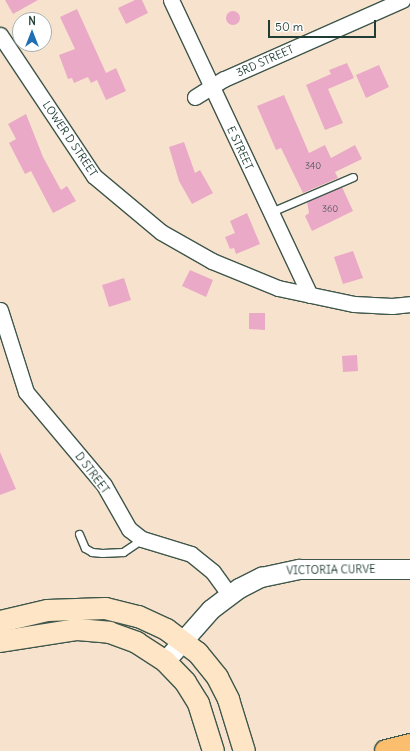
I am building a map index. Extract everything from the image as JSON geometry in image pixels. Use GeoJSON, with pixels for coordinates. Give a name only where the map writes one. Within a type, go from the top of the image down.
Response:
{"type":"FeatureCollection","features":[{"type":"Feature","properties":{"kind":"highway"},"geometry":{"type":"LineString","coordinates":[[386,751],[410,746]]}},
{"type":"Feature","properties":{"kind":"main road"},"geometry":{"type":"LineString","coordinates":[[0,621],[47,610],[105,608],[138,616],[166,629],[197,652],[216,677],[228,699],[244,751]]}},
{"type":"Feature","properties":{"kind":"main road"},"geometry":{"type":"LineString","coordinates":[[0,641],[58,631],[94,630],[136,642],[165,661],[186,682],[198,703],[212,751]]}},
{"type":"Feature","properties":{"kind":"street","name":"E STREET"},"geometry":{"type":"LineString","coordinates":[[171,0],[310,295]]}},
{"type":"Feature","properties":{"kind":"street","name":"3RD STREET"},"geometry":{"type":"LineString","coordinates":[[195,97],[224,79],[402,0]]}},
{"type":"Feature","properties":{"kind":"street","name":"LOWER D STREET"},"geometry":{"type":"LineString","coordinates":[[0,35],[94,176],[120,201],[161,232],[212,261],[255,280],[310,295],[354,304],[392,306],[410,304]]}},
{"type":"Feature","properties":{"kind":"street","name":"D STREET"},"geometry":{"type":"LineString","coordinates":[[0,310],[26,392],[104,485],[129,529],[142,539],[191,554],[213,572],[229,594]]}},
{"type":"Feature","properties":{"kind":"street","name":"VICTORIA CURVE"},"geometry":{"type":"LineString","coordinates":[[165,661],[184,642],[211,609],[229,594],[261,576],[282,571],[410,569]]}},
{"type":"Feature","properties":{"kind":"lane"},"geometry":{"type":"LineString","coordinates":[[271,212],[353,177]]}},
{"type":"Feature","properties":{"kind":"lane"},"geometry":{"type":"LineString","coordinates":[[79,534],[85,548],[92,552],[102,553],[123,552],[142,539]]}},
{"type":"Feature","properties":{"kind":"building"},"geometry":{"type":"Polygon","coordinates":[[[5,0],[38,0],[17,12],[12,12],[5,0]]]}},
{"type":"Feature","properties":{"kind":"building"},"geometry":{"type":"Polygon","coordinates":[[[135,0],[142,0],[148,13],[126,24],[118,8],[135,0]]]}},
{"type":"Feature","properties":{"kind":"building"},"geometry":{"type":"Polygon","coordinates":[[[77,9],[106,73],[116,68],[126,91],[106,100],[97,80],[91,83],[88,77],[74,83],[72,78],[68,79],[59,55],[75,49],[60,17],[77,9]]]}},
{"type":"Feature","properties":{"kind":"building"},"geometry":{"type":"Polygon","coordinates":[[[233,11],[238,13],[240,18],[238,23],[233,25],[228,23],[226,18],[228,13],[233,11]]]}},
{"type":"Feature","properties":{"kind":"building"},"geometry":{"type":"Polygon","coordinates":[[[347,63],[354,78],[328,89],[343,123],[325,130],[306,85],[331,74],[329,70],[347,63]]]}},
{"type":"Feature","properties":{"kind":"building"},"geometry":{"type":"Polygon","coordinates":[[[379,65],[389,87],[366,98],[356,75],[379,65]]]}},
{"type":"Feature","properties":{"kind":"building"},"geometry":{"type":"Polygon","coordinates":[[[284,95],[309,153],[325,145],[331,158],[355,145],[362,159],[335,172],[338,178],[303,193],[281,148],[276,150],[257,106],[284,95]]]}},
{"type":"Feature","properties":{"kind":"building"},"geometry":{"type":"Polygon","coordinates":[[[26,114],[43,157],[61,190],[67,186],[76,201],[53,213],[31,171],[25,174],[9,143],[16,139],[8,124],[26,114]]]}},
{"type":"Feature","properties":{"kind":"building"},"geometry":{"type":"Polygon","coordinates":[[[184,142],[195,173],[200,170],[213,193],[192,204],[179,181],[169,147],[184,142]]]}},
{"type":"Feature","properties":{"kind":"building"},"geometry":{"type":"Polygon","coordinates":[[[342,187],[353,211],[312,231],[305,216],[309,213],[307,202],[342,187]]]}},
{"type":"Feature","properties":{"kind":"building"},"geometry":{"type":"Polygon","coordinates":[[[247,213],[260,244],[236,254],[234,248],[230,249],[225,237],[235,233],[230,221],[247,213]]]}},
{"type":"Feature","properties":{"kind":"building"},"geometry":{"type":"Polygon","coordinates":[[[353,251],[363,278],[343,284],[334,257],[353,251]]]}},
{"type":"Feature","properties":{"kind":"building"},"geometry":{"type":"Polygon","coordinates":[[[190,270],[213,280],[206,297],[182,286],[190,270]]]}},
{"type":"Feature","properties":{"kind":"building"},"geometry":{"type":"Polygon","coordinates":[[[124,278],[131,300],[109,307],[102,285],[124,278]]]}},
{"type":"Feature","properties":{"kind":"building"},"geometry":{"type":"Polygon","coordinates":[[[249,313],[265,313],[265,330],[249,329],[249,313]]]}},
{"type":"Feature","properties":{"kind":"building"},"geometry":{"type":"Polygon","coordinates":[[[357,355],[358,371],[343,372],[342,356],[357,355]]]}},
{"type":"Feature","properties":{"kind":"building"},"geometry":{"type":"Polygon","coordinates":[[[0,452],[16,489],[0,495],[0,452]]]}}]}
